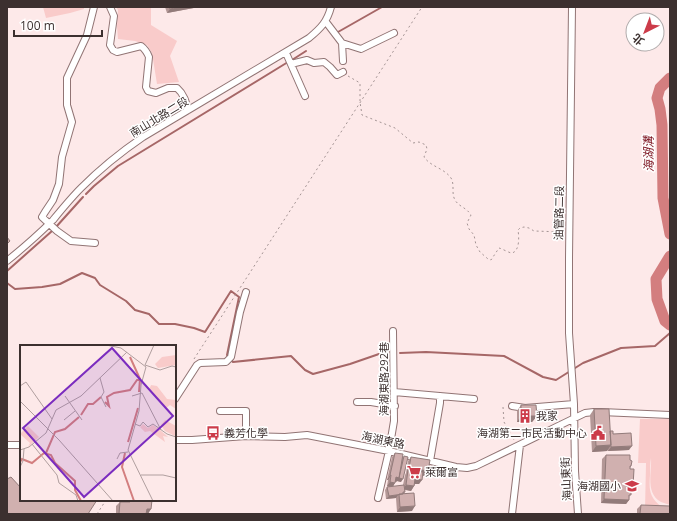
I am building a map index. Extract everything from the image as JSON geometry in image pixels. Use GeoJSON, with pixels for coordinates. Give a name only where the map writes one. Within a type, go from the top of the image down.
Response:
{"type":"FeatureCollection","features":[{"type":"Feature","properties":{"kind":"street"},"geometry":{"type":"LineString","coordinates":[[94,7],[87,35],[67,78],[67,105],[72,122],[62,157],[59,184],[53,200],[42,217],[71,242],[95,243]]}},
{"type":"Feature","properties":{"kind":"street"},"geometry":{"type":"LineString","coordinates":[[110,7],[114,16],[110,45],[113,50],[117,52],[141,46],[145,49],[149,57],[146,87],[148,91],[156,93],[168,88],[177,88],[184,96],[188,110]]}},
{"type":"Feature","properties":{"kind":"street","name":"南山北路二段"},"geometry":{"type":"LineString","coordinates":[[7,261],[49,224],[93,176],[124,150],[143,137],[310,38],[326,22],[331,7]]}},
{"type":"Feature","properties":{"kind":"street","name":"油管路二段"},"geometry":{"type":"LineString","coordinates":[[572,7],[569,333],[574,418]]}},
{"type":"Feature","properties":{"kind":"street"},"geometry":{"type":"LineString","coordinates":[[326,22],[342,43],[343,61]]}},
{"type":"Feature","properties":{"kind":"street"},"geometry":{"type":"LineString","coordinates":[[342,43],[361,49],[394,33]]}},
{"type":"Feature","properties":{"kind":"street"},"geometry":{"type":"LineString","coordinates":[[286,52],[304,96]]}},
{"type":"Feature","properties":{"kind":"street"},"geometry":{"type":"LineString","coordinates":[[291,64],[307,60],[314,63],[324,62],[337,75],[343,72]]}},
{"type":"Feature","properties":{"kind":"street"},"geometry":{"type":"LineString","coordinates":[[176,397],[197,365],[200,363],[226,362],[229,358],[246,292]]}},
{"type":"Feature","properties":{"kind":"street","name":"海湖東路292巷"},"geometry":{"type":"LineString","coordinates":[[378,498],[389,451],[394,421],[394,331]]}},
{"type":"Feature","properties":{"kind":"street"},"geometry":{"type":"LineString","coordinates":[[394,392],[474,399]]}},
{"type":"Feature","properties":{"kind":"street"},"geometry":{"type":"LineString","coordinates":[[430,461],[440,396]]}},
{"type":"Feature","properties":{"kind":"street"},"geometry":{"type":"LineString","coordinates":[[357,402],[371,402],[395,406]]}},
{"type":"Feature","properties":{"kind":"street"},"geometry":{"type":"LineString","coordinates":[[512,406],[525,408],[574,404]]}},
{"type":"Feature","properties":{"kind":"street"},"geometry":{"type":"LineString","coordinates":[[220,411],[246,411],[246,436]]}},
{"type":"Feature","properties":{"kind":"street","name":"海湖東路"},"geometry":{"type":"LineString","coordinates":[[176,440],[246,436],[285,437],[307,435],[467,468],[476,466],[519,446],[585,413],[594,412],[670,415]]}},
{"type":"Feature","properties":{"kind":"street","name":"海山東街"},"geometry":{"type":"LineString","coordinates":[[574,418],[575,471],[578,514]]}},
{"type":"Feature","properties":{"kind":"street"},"geometry":{"type":"LineString","coordinates":[[7,445],[20,445]]}},
{"type":"Feature","properties":{"kind":"street"},"geometry":{"type":"LineString","coordinates":[[512,514],[519,446]]}},
{"type":"Feature","properties":{"kind":"path"},"geometry":{"type":"LineString","coordinates":[[192,363],[422,7]]}},
{"type":"Feature","properties":{"kind":"path"},"geometry":{"type":"LineString","coordinates":[[343,72],[360,83],[362,115],[395,128],[413,143],[419,142],[426,145],[427,149],[424,157],[432,165],[443,170],[451,178],[454,185],[453,193],[455,200],[460,206],[468,210],[471,215],[467,223],[468,229],[474,235],[476,246],[488,260],[491,260],[499,248],[510,253],[515,251],[519,241],[518,230],[520,228],[529,228],[534,231],[569,232]]}},
{"type":"Feature","properties":{"kind":"path"},"geometry":{"type":"LineString","coordinates":[[503,407],[504,422],[519,446]]}},
{"type":"Feature","properties":{"kind":"path"},"geometry":{"type":"LineString","coordinates":[[97,514],[105,501]]}},
{"type":"Feature","properties":{"kind":"shaded area"},"geometry":{"type":"Polygon","coordinates":[[[43,7],[84,7],[84,9],[46,18],[43,7]]]}},
{"type":"Feature","properties":{"kind":"shaded area"},"geometry":{"type":"Polygon","coordinates":[[[116,7],[151,7],[151,25],[177,41],[170,56],[179,82],[157,84],[152,53],[147,45],[135,41],[118,39],[118,10],[116,7]]]}},
{"type":"Feature","properties":{"kind":"shaded area"},"geometry":{"type":"Polygon","coordinates":[[[640,419],[670,419],[670,505],[661,502],[656,498],[650,482],[652,496],[654,500],[662,507],[645,510],[646,463],[638,463],[640,419]]]}},
{"type":"Feature","properties":{"kind":"building"},"geometry":{"type":"Polygon","coordinates":[[[7,237],[10,241],[7,244],[7,237]]]}},
{"type":"Feature","properties":{"kind":"building"},"geometry":{"type":"Polygon","coordinates":[[[521,405],[536,405],[537,416],[521,416],[521,405]]]}},
{"type":"Feature","properties":{"kind":"building"},"geometry":{"type":"Polygon","coordinates":[[[594,409],[609,409],[611,445],[596,446],[594,409]]]}},
{"type":"Feature","properties":{"kind":"building"},"geometry":{"type":"Polygon","coordinates":[[[610,431],[613,431],[613,434],[631,433],[632,446],[611,447],[610,431]]]}},
{"type":"Feature","properties":{"kind":"building"},"geometry":{"type":"Polygon","coordinates":[[[395,453],[403,454],[399,478],[396,477],[395,483],[390,482],[390,475],[395,453]]]}},
{"type":"Feature","properties":{"kind":"building"},"geometry":{"type":"Polygon","coordinates":[[[606,455],[630,455],[630,460],[632,461],[630,469],[634,469],[633,486],[629,486],[631,495],[629,495],[629,500],[604,499],[606,455]]]}},
{"type":"Feature","properties":{"kind":"building"},"geometry":{"type":"Polygon","coordinates":[[[404,456],[408,457],[403,479],[399,478],[404,456]]]}},
{"type":"Feature","properties":{"kind":"building"},"geometry":{"type":"Polygon","coordinates":[[[411,457],[430,460],[428,471],[409,468],[411,457]]]}},
{"type":"Feature","properties":{"kind":"building"},"geometry":{"type":"Polygon","coordinates":[[[408,470],[423,472],[422,480],[415,479],[414,486],[406,485],[408,470]]]}},
{"type":"Feature","properties":{"kind":"building"},"geometry":{"type":"Polygon","coordinates":[[[11,477],[20,487],[20,501],[96,501],[88,514],[7,514],[7,479],[11,477]]]}},
{"type":"Feature","properties":{"kind":"building"},"geometry":{"type":"Polygon","coordinates":[[[404,485],[405,492],[403,492],[403,494],[389,496],[387,487],[404,485]]]}},
{"type":"Feature","properties":{"kind":"building"},"geometry":{"type":"Polygon","coordinates":[[[414,493],[415,506],[400,507],[399,494],[414,493]]]}},
{"type":"Feature","properties":{"kind":"building"},"geometry":{"type":"Polygon","coordinates":[[[152,501],[151,509],[147,509],[146,514],[119,514],[120,502],[152,501]]]}},
{"type":"Feature","properties":{"kind":"building"},"geometry":{"type":"Polygon","coordinates":[[[641,505],[670,506],[670,514],[640,514],[641,505]]]}},
{"type":"Feature","properties":{"kind":"waterway"},"geometry":{"type":"LineString","coordinates":[[338,32],[382,7]]}},
{"type":"Feature","properties":{"kind":"waterway"},"geometry":{"type":"LineString","coordinates":[[292,60],[306,51]]}},
{"type":"Feature","properties":{"kind":"waterway"},"geometry":{"type":"LineString","coordinates":[[86,194],[118,166],[288,62]]}},
{"type":"Feature","properties":{"kind":"waterway","name":"海湖溝"},"geometry":{"type":"LineString","coordinates":[[670,78],[660,88],[657,98],[662,125],[663,198],[670,234]]}},
{"type":"Feature","properties":{"kind":"waterway"},"geometry":{"type":"LineString","coordinates":[[56,227],[83,197]]}},
{"type":"Feature","properties":{"kind":"waterway"},"geometry":{"type":"LineString","coordinates":[[7,271],[52,231]]}},
{"type":"Feature","properties":{"kind":"waterway","name":"海湖溝"},"geometry":{"type":"LineString","coordinates":[[670,256],[656,279],[657,299],[665,321],[670,325]]}},
{"type":"Feature","properties":{"kind":"waterway"},"geometry":{"type":"LineString","coordinates":[[7,283],[15,289],[42,287],[60,284],[82,273],[95,278],[100,285],[126,301],[135,310],[149,314],[159,324],[175,324],[205,332],[231,291],[239,297],[227,355],[233,362],[291,356],[305,370],[313,374],[382,354]]}},
{"type":"Feature","properties":{"kind":"waterway"},"geometry":{"type":"LineString","coordinates":[[400,353],[426,352],[504,356],[543,377],[556,380],[583,363],[621,348],[655,346],[670,333]]}},
{"type":"Feature","properties":{"kind":"place","name":"我家"},"geometry":{"type":"Point","coordinates":[525,416]}},
{"type":"Feature","properties":{"kind":"place","name":"義芳化學"},"geometry":{"type":"Point","coordinates":[213,433]}},
{"type":"Feature","properties":{"kind":"place","name":"海湖第二市民活動中心"},"geometry":{"type":"Point","coordinates":[598,433]}},
{"type":"Feature","properties":{"kind":"place","name":"萊爾富"},"geometry":{"type":"Point","coordinates":[414,472]}},
{"type":"Feature","properties":{"kind":"place","name":"海湖國小"},"geometry":{"type":"Point","coordinates":[632,486]}}]}
